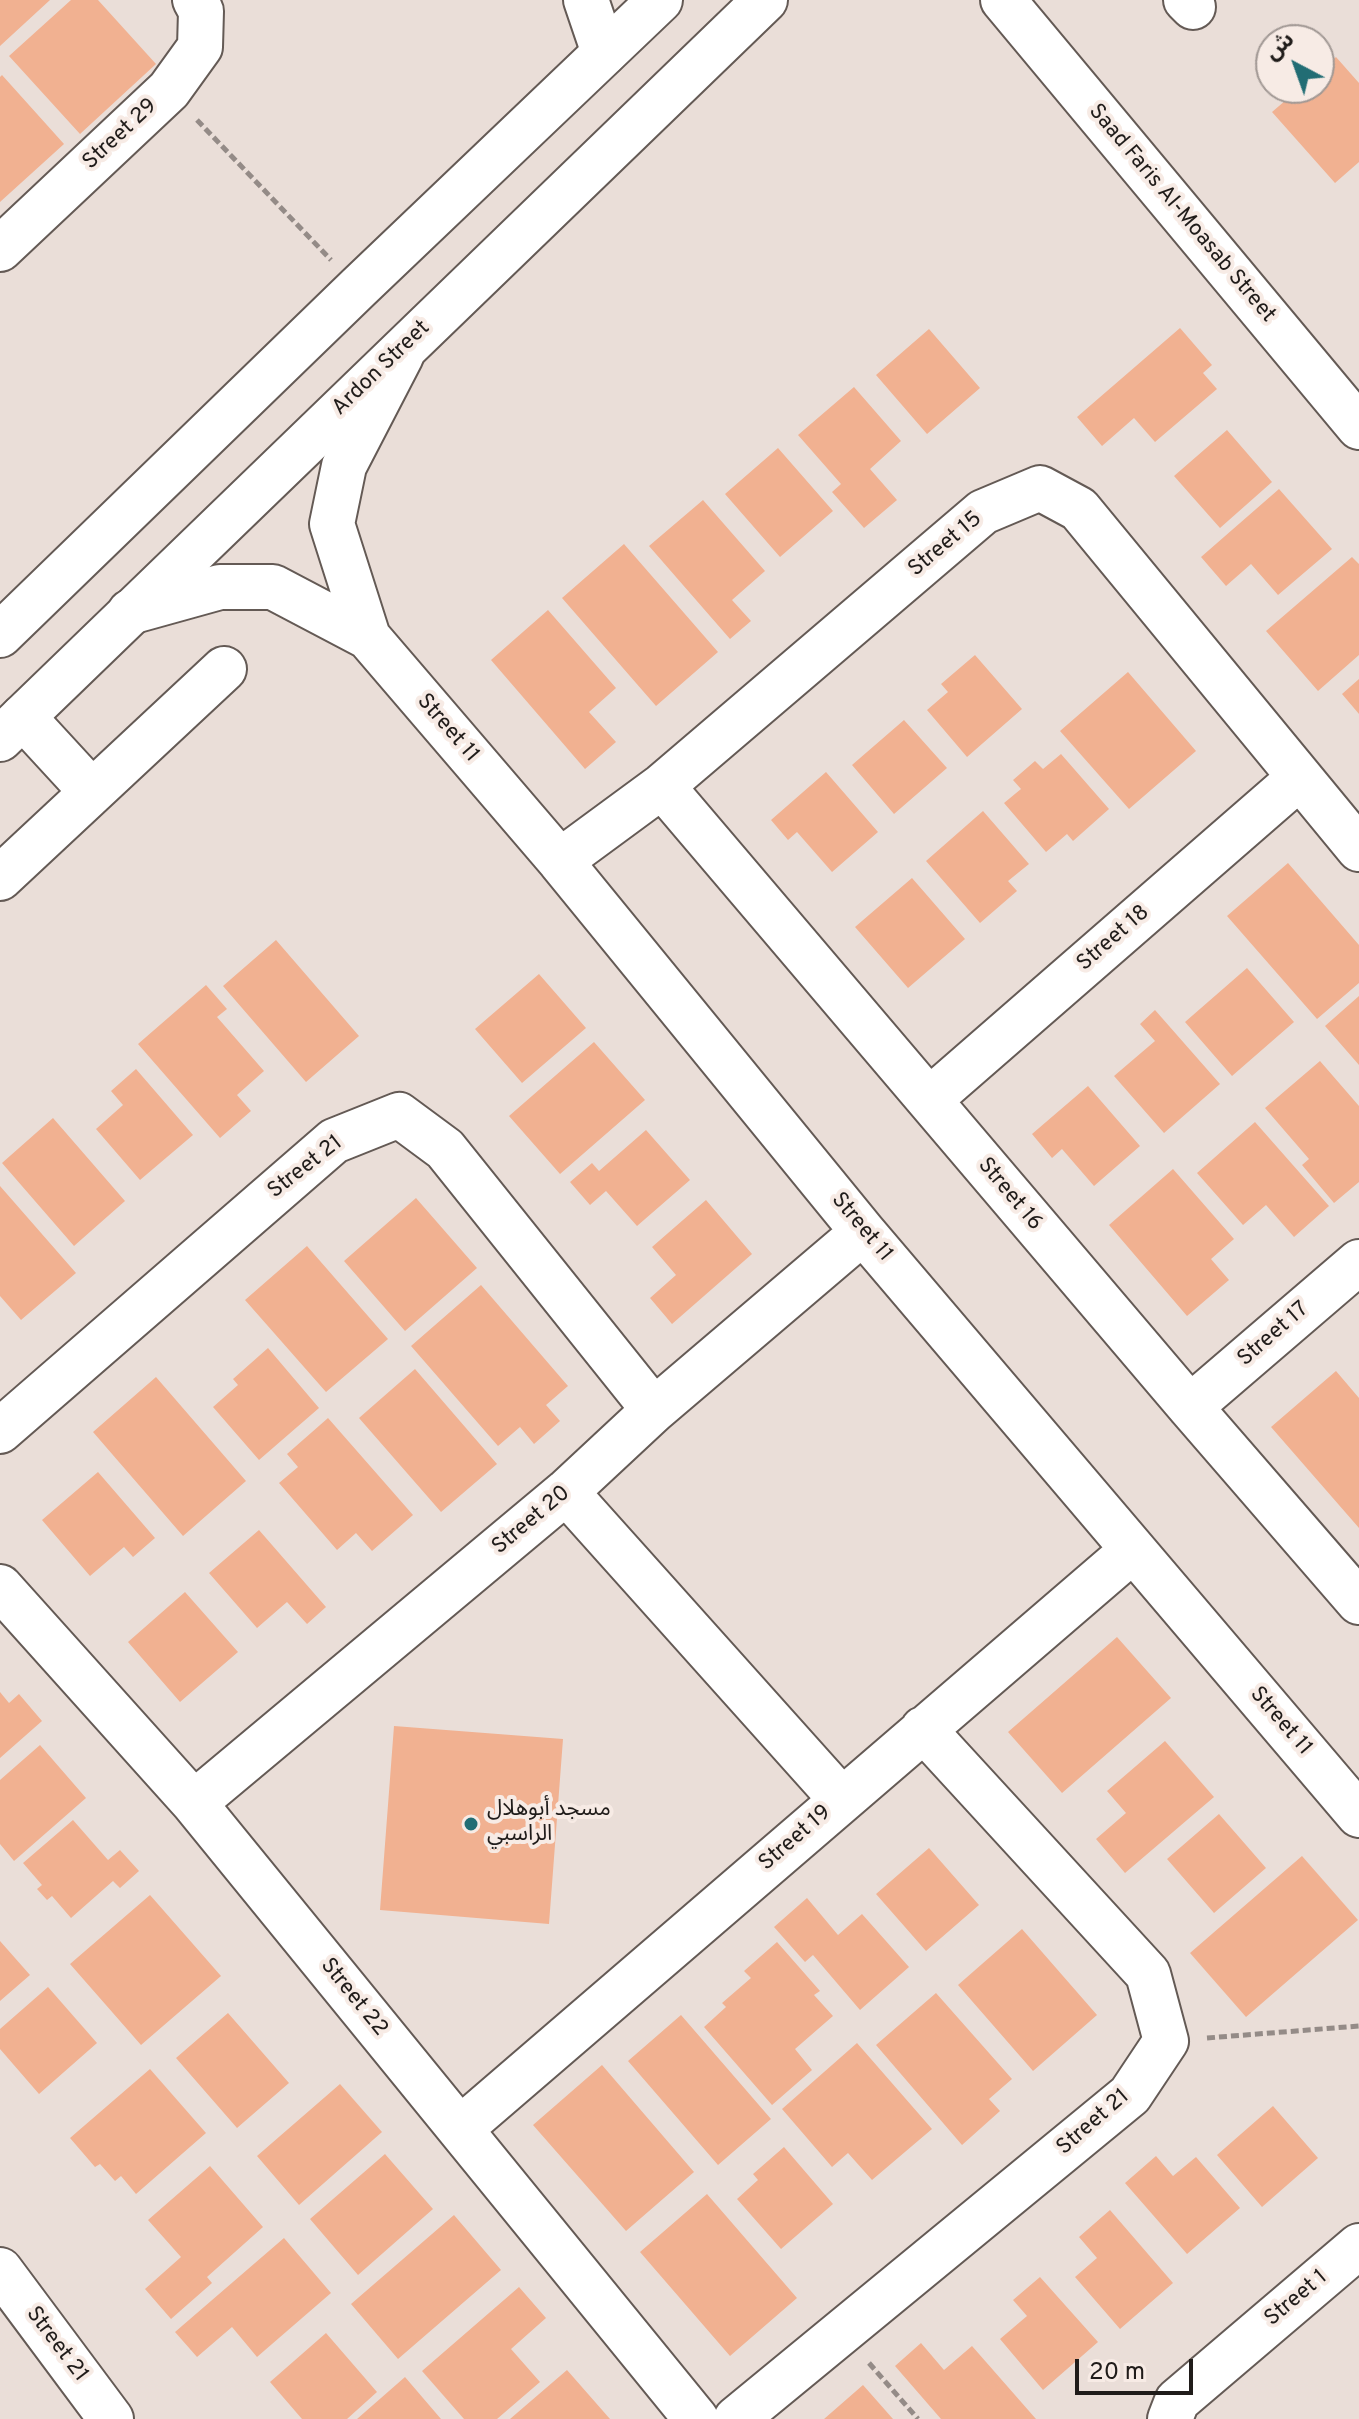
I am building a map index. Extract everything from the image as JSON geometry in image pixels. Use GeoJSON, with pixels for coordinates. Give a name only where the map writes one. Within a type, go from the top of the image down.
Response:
{"type":"FeatureCollection","features":[{"type":"Feature","properties":{"kind":"street","name":"Street 29"},"geometry":{"type":"LineString","coordinates":[[0,249],[169,90],[200,47],[201,11],[195,0]]}},
{"type":"Feature","properties":{"kind":"street"},"geometry":{"type":"LineString","coordinates":[[586,0],[604,53]]}},
{"type":"Feature","properties":{"kind":"street"},"geometry":{"type":"LineString","coordinates":[[0,635],[660,0]]}},
{"type":"Feature","properties":{"kind":"street","name":"Ardon Street"},"geometry":{"type":"LineString","coordinates":[[11,728],[765,0]]}},
{"type":"Feature","properties":{"kind":"street","name":"Saad Faris Al-Moasab Street"},"geometry":{"type":"LineString","coordinates":[[1003,0],[1359,427]]}},
{"type":"Feature","properties":{"kind":"street","name":"Street 11"},"geometry":{"type":"LineString","coordinates":[[368,637],[332,524],[344,466],[405,347]]}},
{"type":"Feature","properties":{"kind":"street","name":"Street 15"},"geometry":{"type":"LineString","coordinates":[[560,861],[662,786],[983,512],[1040,488],[1079,509],[1359,849]]}},
{"type":"Feature","properties":{"kind":"street","name":"Street 11"},"geometry":{"type":"LineString","coordinates":[[130,612],[220,587],[273,587],[368,637],[560,861],[863,1232],[1356,1806]]}},
{"type":"Feature","properties":{"kind":"street"},"geometry":{"type":"LineString","coordinates":[[0,878],[224,669]]}},
{"type":"Feature","properties":{"kind":"street"},"geometry":{"type":"LineString","coordinates":[[11,728],[92,792]]}},
{"type":"Feature","properties":{"kind":"street","name":"Street 18"},"geometry":{"type":"LineString","coordinates":[[929,1100],[1299,778]]}},
{"type":"Feature","properties":{"kind":"street","name":"Street 16"},"geometry":{"type":"LineString","coordinates":[[662,786],[1359,1602]]}},
{"type":"Feature","properties":{"kind":"street","name":"Street 21"},"geometry":{"type":"LineString","coordinates":[[0,1431],[334,1141],[399,1115],[445,1149],[654,1410]]}},
{"type":"Feature","properties":{"kind":"street","name":"Street 20"},"geometry":{"type":"LineString","coordinates":[[194,1803],[566,1492],[654,1410],[863,1232]]}},
{"type":"Feature","properties":{"kind":"street","name":"Street 17"},"geometry":{"type":"LineString","coordinates":[[1190,1407],[1359,1262]]}},
{"type":"Feature","properties":{"kind":"street"},"geometry":{"type":"LineString","coordinates":[[566,1492],[841,1799]]}},
{"type":"Feature","properties":{"kind":"street","name":"Street 19"},"geometry":{"type":"LineString","coordinates":[[460,2129],[1133,1550]]}},
{"type":"Feature","properties":{"kind":"street","name":"Street 22"},"geometry":{"type":"LineString","coordinates":[[0,1587],[194,1803],[696,2419]]}},
{"type":"Feature","properties":{"kind":"street"},"geometry":{"type":"LineString","coordinates":[[923,1729],[1148,1974],[1166,2041]]}},
{"type":"Feature","properties":{"kind":"street","name":"Street 21"},"geometry":{"type":"LineString","coordinates":[[736,2419],[1130,2095],[1166,2041]]}},
{"type":"Feature","properties":{"kind":"street","name":"Street 1"},"geometry":{"type":"LineString","coordinates":[[1170,2419],[1177,2401],[1359,2246]]}},
{"type":"Feature","properties":{"kind":"street","name":"Street 21"},"geometry":{"type":"LineString","coordinates":[[0,2270],[111,2419]]}},
{"type":"Feature","properties":{"kind":"path"},"geometry":{"type":"LineString","coordinates":[[169,90],[358,288]]}},
{"type":"Feature","properties":{"kind":"path"},"geometry":{"type":"LineString","coordinates":[[1166,2041],[1359,2026]]}},
{"type":"Feature","properties":{"kind":"path"},"geometry":{"type":"LineString","coordinates":[[842,2331],[918,2419]]}},
{"type":"Feature","properties":{"kind":"building"},"geometry":{"type":"Polygon","coordinates":[[[0,0],[50,0],[0,46],[0,0]]]}},
{"type":"Feature","properties":{"kind":"building"},"geometry":{"type":"Polygon","coordinates":[[[71,0],[98,0],[156,64],[80,134],[9,56],[71,0]]]}},
{"type":"Feature","properties":{"kind":"building"},"geometry":{"type":"Polygon","coordinates":[[[1335,58],[1359,83],[1359,162],[1335,183],[1272,112],[1281,104],[1335,104],[1335,58]]]}},
{"type":"Feature","properties":{"kind":"building"},"geometry":{"type":"Polygon","coordinates":[[[2,75],[64,144],[0,202],[0,77],[2,75]]]}},
{"type":"Feature","properties":{"kind":"building"},"geometry":{"type":"Polygon","coordinates":[[[1180,328],[1212,365],[1203,373],[1217,389],[1155,442],[1134,418],[1102,446],[1077,417],[1180,328]]]}},
{"type":"Feature","properties":{"kind":"building"},"geometry":{"type":"Polygon","coordinates":[[[929,329],[980,388],[927,434],[876,375],[929,329]]]}},
{"type":"Feature","properties":{"kind":"building"},"geometry":{"type":"Polygon","coordinates":[[[854,387],[901,441],[870,469],[897,500],[864,528],[832,492],[841,484],[798,435],[854,387]]]}},
{"type":"Feature","properties":{"kind":"building"},"geometry":{"type":"Polygon","coordinates":[[[1227,430],[1272,482],[1220,528],[1174,476],[1227,430]]]}},
{"type":"Feature","properties":{"kind":"building"},"geometry":{"type":"Polygon","coordinates":[[[778,448],[833,511],[780,557],[725,494],[778,448]]]}},
{"type":"Feature","properties":{"kind":"building"},"geometry":{"type":"Polygon","coordinates":[[[1279,489],[1332,549],[1278,595],[1251,564],[1226,586],[1201,557],[1279,489]]]}},
{"type":"Feature","properties":{"kind":"building"},"geometry":{"type":"Polygon","coordinates":[[[703,500],[765,571],[732,600],[751,621],[730,639],[649,546],[703,500]]]}},
{"type":"Feature","properties":{"kind":"building"},"geometry":{"type":"Polygon","coordinates":[[[624,544],[718,652],[656,706],[562,598],[624,544]]]}},
{"type":"Feature","properties":{"kind":"building"},"geometry":{"type":"Polygon","coordinates":[[[1352,557],[1359,564],[1359,655],[1318,691],[1266,631],[1352,557]]]}},
{"type":"Feature","properties":{"kind":"building"},"geometry":{"type":"Polygon","coordinates":[[[548,610],[616,688],[589,712],[616,742],[585,769],[491,660],[548,610]]]}},
{"type":"Feature","properties":{"kind":"building"},"geometry":{"type":"Polygon","coordinates":[[[975,655],[1022,709],[967,757],[927,710],[948,692],[941,684],[975,655]]]}},
{"type":"Feature","properties":{"kind":"building"},"geometry":{"type":"Polygon","coordinates":[[[1128,672],[1196,751],[1129,809],[1060,731],[1128,672]]]}},
{"type":"Feature","properties":{"kind":"building"},"geometry":{"type":"Polygon","coordinates":[[[1359,679],[1359,714],[1342,694],[1359,679]]]}},
{"type":"Feature","properties":{"kind":"building"},"geometry":{"type":"Polygon","coordinates":[[[904,720],[947,768],[894,814],[852,765],[904,720]]]}},
{"type":"Feature","properties":{"kind":"building"},"geometry":{"type":"Polygon","coordinates":[[[1061,754],[1109,809],[1073,841],[1067,834],[1046,852],[1004,803],[1021,789],[1013,780],[1035,761],[1043,769],[1061,754]]]}},
{"type":"Feature","properties":{"kind":"building"},"geometry":{"type":"Polygon","coordinates":[[[826,772],[878,832],[832,872],[797,832],[788,840],[771,820],[826,772]]]}},
{"type":"Feature","properties":{"kind":"building"},"geometry":{"type":"Polygon","coordinates":[[[983,811],[1029,864],[1008,881],[1017,891],[980,923],[926,861],[983,811]]]}},
{"type":"Feature","properties":{"kind":"building"},"geometry":{"type":"Polygon","coordinates":[[[1288,863],[1359,945],[1359,983],[1317,1019],[1227,916],[1288,863]]]}},
{"type":"Feature","properties":{"kind":"building"},"geometry":{"type":"Polygon","coordinates":[[[912,878],[965,939],[908,988],[855,927],[912,878]]]}},
{"type":"Feature","properties":{"kind":"building"},"geometry":{"type":"Polygon","coordinates":[[[276,940],[359,1036],[306,1082],[223,986],[276,940]]]}},
{"type":"Feature","properties":{"kind":"building"},"geometry":{"type":"Polygon","coordinates":[[[1247,968],[1294,1022],[1232,1076],[1185,1022],[1247,968]]]}},
{"type":"Feature","properties":{"kind":"building"},"geometry":{"type":"Polygon","coordinates":[[[539,974],[586,1028],[522,1083],[475,1029],[539,974]]]}},
{"type":"Feature","properties":{"kind":"building"},"geometry":{"type":"Polygon","coordinates":[[[206,985],[227,1009],[217,1017],[264,1071],[237,1095],[251,1111],[220,1138],[138,1044],[206,985]]]}},
{"type":"Feature","properties":{"kind":"building"},"geometry":{"type":"Polygon","coordinates":[[[1359,996],[1359,1065],[1325,1026],[1359,996]]]}},
{"type":"Feature","properties":{"kind":"building"},"geometry":{"type":"Polygon","coordinates":[[[1155,1010],[1220,1084],[1164,1133],[1114,1076],[1155,1041],[1140,1024],[1155,1010]]]}},
{"type":"Feature","properties":{"kind":"building"},"geometry":{"type":"Polygon","coordinates":[[[594,1042],[645,1100],[560,1174],[509,1116],[594,1042]]]}},
{"type":"Feature","properties":{"kind":"building"},"geometry":{"type":"Polygon","coordinates":[[[1320,1061],[1359,1106],[1359,1182],[1334,1203],[1302,1165],[1309,1159],[1265,1108],[1320,1061]]]}},
{"type":"Feature","properties":{"kind":"building"},"geometry":{"type":"Polygon","coordinates":[[[136,1069],[193,1135],[140,1180],[96,1129],[123,1105],[111,1091],[136,1069]]]}},
{"type":"Feature","properties":{"kind":"building"},"geometry":{"type":"Polygon","coordinates":[[[1088,1086],[1140,1146],[1094,1186],[1062,1149],[1052,1158],[1032,1134],[1088,1086]]]}},
{"type":"Feature","properties":{"kind":"building"},"geometry":{"type":"Polygon","coordinates":[[[53,1118],[125,1201],[74,1246],[2,1163],[53,1118]]]}},
{"type":"Feature","properties":{"kind":"building"},"geometry":{"type":"Polygon","coordinates":[[[1255,1122],[1329,1206],[1294,1237],[1266,1205],[1243,1225],[1197,1173],[1255,1122]]]}},
{"type":"Feature","properties":{"kind":"building"},"geometry":{"type":"Polygon","coordinates":[[[646,1130],[690,1180],[637,1226],[606,1191],[590,1205],[570,1182],[592,1163],[599,1171],[646,1130]]]}},
{"type":"Feature","properties":{"kind":"building"},"geometry":{"type":"Polygon","coordinates":[[[1173,1169],[1234,1239],[1211,1259],[1229,1280],[1187,1316],[1109,1225],[1173,1169]]]}},
{"type":"Feature","properties":{"kind":"building"},"geometry":{"type":"Polygon","coordinates":[[[0,1186],[76,1273],[21,1320],[0,1296],[0,1186]]]}},
{"type":"Feature","properties":{"kind":"building"},"geometry":{"type":"Polygon","coordinates":[[[416,1198],[477,1268],[405,1331],[344,1261],[416,1198]]]}},
{"type":"Feature","properties":{"kind":"building"},"geometry":{"type":"Polygon","coordinates":[[[706,1200],[752,1254],[672,1324],[650,1298],[676,1275],[652,1247],[706,1200]]]}},
{"type":"Feature","properties":{"kind":"building"},"geometry":{"type":"Polygon","coordinates":[[[307,1246],[388,1339],[326,1392],[245,1300],[307,1246]]]}},
{"type":"Feature","properties":{"kind":"building"},"geometry":{"type":"Polygon","coordinates":[[[481,1285],[568,1386],[546,1405],[560,1421],[534,1444],[520,1427],[498,1446],[411,1346],[481,1285]]]}},
{"type":"Feature","properties":{"kind":"building"},"geometry":{"type":"Polygon","coordinates":[[[268,1348],[319,1408],[259,1460],[213,1407],[238,1385],[233,1379],[268,1348]]]}},
{"type":"Feature","properties":{"kind":"building"},"geometry":{"type":"Polygon","coordinates":[[[415,1369],[497,1464],[441,1512],[359,1418],[415,1369]]]}},
{"type":"Feature","properties":{"kind":"building"},"geometry":{"type":"Polygon","coordinates":[[[1336,1371],[1359,1398],[1359,1528],[1271,1427],[1336,1371]]]}},
{"type":"Feature","properties":{"kind":"building"},"geometry":{"type":"Polygon","coordinates":[[[156,1377],[246,1481],[183,1536],[93,1432],[156,1377]]]}},
{"type":"Feature","properties":{"kind":"building"},"geometry":{"type":"Polygon","coordinates":[[[328,1418],[413,1515],[372,1551],[356,1533],[337,1550],[279,1483],[298,1467],[287,1454],[328,1418]]]}},
{"type":"Feature","properties":{"kind":"building"},"geometry":{"type":"Polygon","coordinates":[[[98,1472],[155,1538],[133,1557],[124,1547],[90,1576],[42,1520],[98,1472]]]}},
{"type":"Feature","properties":{"kind":"building"},"geometry":{"type":"Polygon","coordinates":[[[259,1530],[326,1607],[307,1624],[287,1602],[257,1628],[209,1573],[259,1530]]]}},
{"type":"Feature","properties":{"kind":"building"},"geometry":{"type":"Polygon","coordinates":[[[185,1592],[238,1652],[180,1702],[128,1642],[185,1592]]]}},
{"type":"Feature","properties":{"kind":"building"},"geometry":{"type":"Polygon","coordinates":[[[1117,1637],[1171,1698],[1062,1793],[1008,1732],[1117,1637]]]}},
{"type":"Feature","properties":{"kind":"building"},"geometry":{"type":"Polygon","coordinates":[[[0,1692],[9,1703],[19,1694],[42,1721],[0,1758],[0,1692]]]}},
{"type":"Feature","properties":{"kind":"building","name":"مسجد أبوهلال الراسبي"},"geometry":{"type":"Polygon","coordinates":[[[394,1726],[563,1739],[549,1924],[380,1910],[394,1726]]]}},
{"type":"Feature","properties":{"kind":"building"},"geometry":{"type":"Polygon","coordinates":[[[1165,1741],[1214,1797],[1125,1873],[1096,1839],[1126,1813],[1107,1791],[1165,1741]]]}},
{"type":"Feature","properties":{"kind":"building"},"geometry":{"type":"Polygon","coordinates":[[[40,1745],[86,1798],[14,1861],[0,1844],[0,1780],[40,1745]]]}},
{"type":"Feature","properties":{"kind":"building"},"geometry":{"type":"Polygon","coordinates":[[[1219,1814],[1266,1868],[1214,1913],[1167,1859],[1219,1814]]]}},
{"type":"Feature","properties":{"kind":"building"},"geometry":{"type":"Polygon","coordinates":[[[73,1820],[108,1860],[120,1850],[139,1871],[120,1888],[113,1881],[71,1918],[52,1896],[47,1900],[37,1889],[42,1885],[23,1863],[73,1820]]]}},
{"type":"Feature","properties":{"kind":"building"},"geometry":{"type":"Polygon","coordinates":[[[929,1848],[979,1905],[926,1951],[876,1894],[929,1848]]]}},
{"type":"Feature","properties":{"kind":"building"},"geometry":{"type":"Polygon","coordinates":[[[1302,1856],[1358,1920],[1246,2017],[1190,1953],[1302,1856]]]}},
{"type":"Feature","properties":{"kind":"building"},"geometry":{"type":"Polygon","coordinates":[[[150,1895],[221,1976],[141,2045],[70,1964],[150,1895]]]}},
{"type":"Feature","properties":{"kind":"building"},"geometry":{"type":"Polygon","coordinates":[[[807,1898],[838,1935],[862,1914],[909,1967],[860,2010],[813,1955],[805,1962],[774,1927],[807,1898]]]}},
{"type":"Feature","properties":{"kind":"building"},"geometry":{"type":"Polygon","coordinates":[[[1022,1929],[1097,2015],[1033,2071],[958,1985],[1022,1929]]]}},
{"type":"Feature","properties":{"kind":"building"},"geometry":{"type":"Polygon","coordinates":[[[0,1941],[30,1975],[0,2001],[0,1941]]]}},
{"type":"Feature","properties":{"kind":"building"},"geometry":{"type":"Polygon","coordinates":[[[777,1942],[820,1991],[814,1995],[833,2016],[795,2049],[812,2070],[772,2105],[704,2027],[726,2007],[722,2003],[751,1978],[744,1971],[777,1942]]]}},
{"type":"Feature","properties":{"kind":"building"},"geometry":{"type":"Polygon","coordinates":[[[48,1987],[97,2043],[39,2094],[0,2049],[0,2029],[48,1987]]]}},
{"type":"Feature","properties":{"kind":"building"},"geometry":{"type":"Polygon","coordinates":[[[936,1993],[1012,2079],[989,2099],[1000,2111],[962,2145],[876,2045],[936,1993]]]}},
{"type":"Feature","properties":{"kind":"building"},"geometry":{"type":"Polygon","coordinates":[[[228,2013],[289,2083],[237,2128],[176,2058],[228,2013]]]}},
{"type":"Feature","properties":{"kind":"building"},"geometry":{"type":"Polygon","coordinates":[[[681,2015],[771,2119],[718,2165],[628,2061],[681,2015]]]}},
{"type":"Feature","properties":{"kind":"building"},"geometry":{"type":"Polygon","coordinates":[[[857,2043],[932,2129],[872,2180],[848,2153],[832,2167],[782,2109],[857,2043]]]}},
{"type":"Feature","properties":{"kind":"building"},"geometry":{"type":"Polygon","coordinates":[[[602,2065],[694,2172],[626,2231],[533,2125],[602,2065]]]}},
{"type":"Feature","properties":{"kind":"building"},"geometry":{"type":"Polygon","coordinates":[[[150,2069],[206,2133],[136,2194],[121,2176],[115,2181],[100,2164],[95,2167],[70,2138],[150,2069]]]}},
{"type":"Feature","properties":{"kind":"building"},"geometry":{"type":"Polygon","coordinates":[[[340,2084],[382,2132],[299,2205],[257,2156],[340,2084]]]}},
{"type":"Feature","properties":{"kind":"building"},"geometry":{"type":"Polygon","coordinates":[[[1273,2106],[1318,2158],[1262,2207],[1217,2155],[1273,2106]]]}},
{"type":"Feature","properties":{"kind":"building"},"geometry":{"type":"Polygon","coordinates":[[[784,2147],[833,2204],[781,2249],[737,2199],[758,2180],[753,2174],[784,2147]]]}},
{"type":"Feature","properties":{"kind":"building"},"geometry":{"type":"Polygon","coordinates":[[[385,2154],[433,2209],[358,2275],[310,2219],[385,2154]]]}},
{"type":"Feature","properties":{"kind":"building"},"geometry":{"type":"Polygon","coordinates":[[[1156,2156],[1173,2176],[1196,2157],[1240,2208],[1187,2254],[1125,2183],[1156,2156]]]}},
{"type":"Feature","properties":{"kind":"building"},"geometry":{"type":"Polygon","coordinates":[[[210,2166],[263,2227],[207,2277],[212,2283],[171,2319],[145,2289],[181,2257],[148,2220],[210,2166]]]}},
{"type":"Feature","properties":{"kind":"building"},"geometry":{"type":"Polygon","coordinates":[[[707,2194],[797,2298],[730,2356],[640,2252],[707,2194]]]}},
{"type":"Feature","properties":{"kind":"building"},"geometry":{"type":"Polygon","coordinates":[[[1110,2210],[1173,2283],[1120,2329],[1075,2277],[1097,2258],[1079,2237],[1110,2210]]]}},
{"type":"Feature","properties":{"kind":"building"},"geometry":{"type":"Polygon","coordinates":[[[454,2215],[501,2270],[398,2359],[351,2304],[454,2215]]]}},
{"type":"Feature","properties":{"kind":"building"},"geometry":{"type":"Polygon","coordinates":[[[284,2238],[331,2293],[257,2357],[232,2327],[197,2357],[175,2332],[284,2238]]]}},
{"type":"Feature","properties":{"kind":"building"},"geometry":{"type":"Polygon","coordinates":[[[1040,2277],[1098,2342],[1043,2390],[1000,2339],[1027,2316],[1013,2300],[1040,2277]]]}},
{"type":"Feature","properties":{"kind":"building"},"geometry":{"type":"Polygon","coordinates":[[[519,2287],[546,2318],[511,2349],[540,2382],[497,2419],[464,2419],[422,2371],[519,2287]]]}},
{"type":"Feature","properties":{"kind":"building"},"geometry":{"type":"Polygon","coordinates":[[[326,2333],[377,2392],[347,2419],[302,2419],[270,2382],[326,2333]]]}},
{"type":"Feature","properties":{"kind":"building"},"geometry":{"type":"Polygon","coordinates":[[[921,2343],[944,2370],[972,2346],[1036,2419],[941,2419],[895,2366],[921,2343]]]}},
{"type":"Feature","properties":{"kind":"building"},"geometry":{"type":"Polygon","coordinates":[[[567,2370],[610,2419],[510,2419],[567,2370]]]}},
{"type":"Feature","properties":{"kind":"building"},"geometry":{"type":"Polygon","coordinates":[[[405,2377],[441,2419],[357,2419],[405,2377]]]}},
{"type":"Feature","properties":{"kind":"building"},"geometry":{"type":"Polygon","coordinates":[[[863,2385],[893,2419],[824,2419],[863,2385]]]}},
{"type":"Feature","properties":{"kind":"place","name":"مسجد أبوهلال الراسبي"},"geometry":{"type":"Point","coordinates":[471,1824]}}]}
